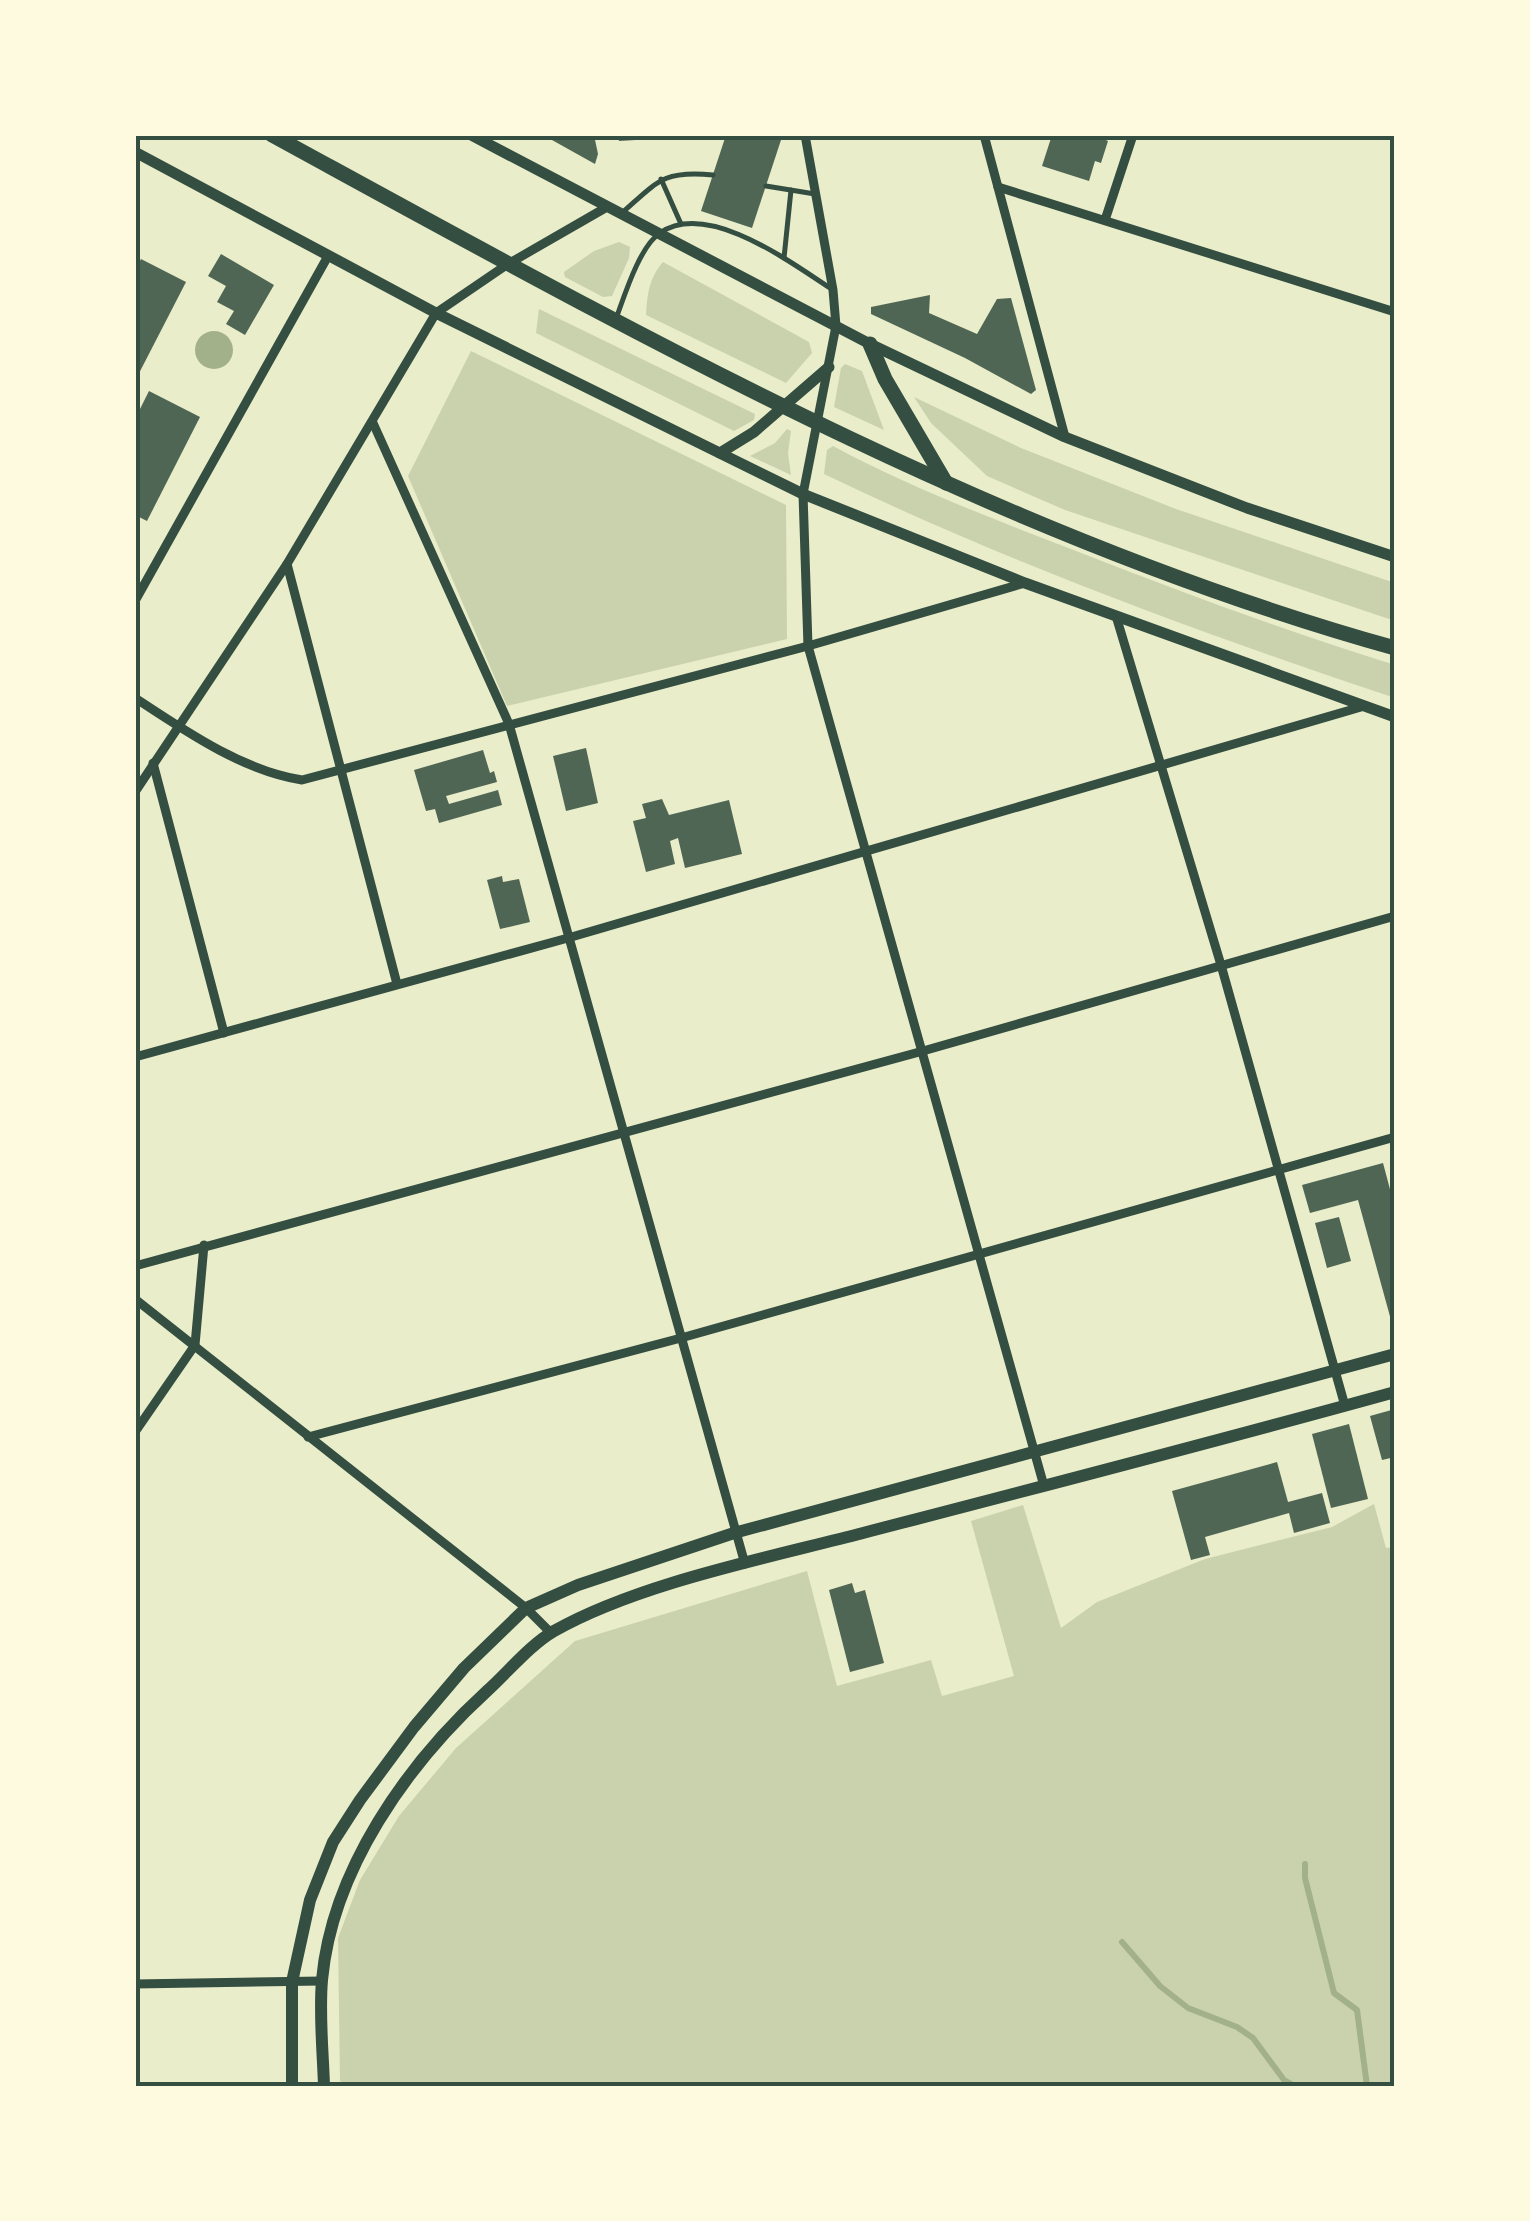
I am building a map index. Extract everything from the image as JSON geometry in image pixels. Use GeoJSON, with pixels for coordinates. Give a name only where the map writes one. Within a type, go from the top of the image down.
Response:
{"type":"FeatureCollection","features":[{"type":"Feature","properties":{"kind":"highway"},"geometry":{"type":"LineString","coordinates":[[272,135],[614,321],[782,407],[946,483],[1277,612],[1395,648]]}},
{"type":"Feature","properties":{"kind":"highway"},"geometry":{"type":"LineString","coordinates":[[870,344],[886,380],[946,483]]}},
{"type":"Feature","properties":{"kind":"main road"},"geometry":{"type":"LineString","coordinates":[[292,2086],[292,1982],[310,1900],[333,1842],[360,1800],[439,1698],[526,1608],[578,1584],[734,1533],[1395,1354]]}},
{"type":"Feature","properties":{"kind":"main road"},"geometry":{"type":"LineString","coordinates":[[324,2086],[322,1981],[341,1901],[381,1818],[460,1716],[551,1633],[613,1605],[745,1564],[1395,1392]]}},
{"type":"Feature","properties":{"kind":"street"},"geometry":{"type":"LineString","coordinates":[[472,135],[870,344],[1065,437],[1247,508],[1395,557]]}},
{"type":"Feature","properties":{"kind":"street"},"geometry":{"type":"LineString","coordinates":[[805,135],[836,326],[803,494],[808,646],[1044,1486]]}},
{"type":"Feature","properties":{"kind":"street"},"geometry":{"type":"LineString","coordinates":[[984,135],[1065,437]]}},
{"type":"Feature","properties":{"kind":"street"},"geometry":{"type":"LineString","coordinates":[[1105,220],[1132,135]]}},
{"type":"Feature","properties":{"kind":"street"},"geometry":{"type":"LineString","coordinates":[[135,152],[436,312],[803,494],[1024,583],[1395,717]]}},
{"type":"Feature","properties":{"kind":"street"},"geometry":{"type":"LineString","coordinates":[[998,187],[1395,312]]}},
{"type":"Feature","properties":{"kind":"street"},"geometry":{"type":"LineString","coordinates":[[135,792],[287,564],[436,312],[508,264],[607,207]]}},
{"type":"Feature","properties":{"kind":"street"},"geometry":{"type":"LineString","coordinates":[[135,601],[328,256]]}},
{"type":"Feature","properties":{"kind":"street"},"geometry":{"type":"LineString","coordinates":[[720,453],[754,432],[829,368]]}},
{"type":"Feature","properties":{"kind":"street"},"geometry":{"type":"LineString","coordinates":[[373,422],[508,724],[745,1564]]}},
{"type":"Feature","properties":{"kind":"street"},"geometry":{"type":"LineString","coordinates":[[287,564],[397,984]]}},
{"type":"Feature","properties":{"kind":"street"},"geometry":{"type":"LineString","coordinates":[[135,698],[180,727],[274,776],[302,780],[808,646],[1024,583]]}},
{"type":"Feature","properties":{"kind":"street"},"geometry":{"type":"LineString","coordinates":[[1116,616],[1221,965],[1345,1406]]}},
{"type":"Feature","properties":{"kind":"street"},"geometry":{"type":"LineString","coordinates":[[135,1057],[568,938],[1360,707]]}},
{"type":"Feature","properties":{"kind":"street"},"geometry":{"type":"LineString","coordinates":[[154,763],[224,1032]]}},
{"type":"Feature","properties":{"kind":"street"},"geometry":{"type":"LineString","coordinates":[[135,1266],[923,1051],[1395,916]]}},
{"type":"Feature","properties":{"kind":"street"},"geometry":{"type":"LineString","coordinates":[[308,1437],[681,1338],[1395,1137]]}},
{"type":"Feature","properties":{"kind":"street"},"geometry":{"type":"LineString","coordinates":[[135,1432],[195,1346],[204,1245]]}},
{"type":"Feature","properties":{"kind":"street"},"geometry":{"type":"LineString","coordinates":[[135,1298],[526,1608],[551,1633]]}},
{"type":"Feature","properties":{"kind":"street"},"geometry":{"type":"LineString","coordinates":[[135,1984],[322,1981]]}},
{"type":"Feature","properties":{"kind":"lane"},"geometry":{"type":"LineString","coordinates":[[621,214],[661,179],[682,172],[712,175]]}},
{"type":"Feature","properties":{"kind":"lane"},"geometry":{"type":"LineString","coordinates":[[661,179],[681,224]]}},
{"type":"Feature","properties":{"kind":"lane"},"geometry":{"type":"LineString","coordinates":[[766,186],[815,194]]}},
{"type":"Feature","properties":{"kind":"lane"},"geometry":{"type":"LineString","coordinates":[[784,258],[791,190]]}},
{"type":"Feature","properties":{"kind":"lane"},"geometry":{"type":"LineString","coordinates":[[614,321],[628,284],[657,234],[681,224],[706,222],[784,258],[833,290]]}},
{"type":"Feature","properties":{"kind":"shaded area"},"geometry":{"type":"Polygon","coordinates":[[[619,242],[630,247],[629,258],[612,296],[603,297],[565,277],[564,272],[594,251],[619,242]]]}},
{"type":"Feature","properties":{"kind":"shaded area"},"geometry":{"type":"Polygon","coordinates":[[[663,262],[809,342],[812,353],[786,383],[646,315],[650,287],[663,262]]]}},
{"type":"Feature","properties":{"kind":"shaded area"},"geometry":{"type":"Polygon","coordinates":[[[539,309],[755,414],[754,420],[734,431],[536,333],[539,309]]]}},
{"type":"Feature","properties":{"kind":"shaded area"},"geometry":{"type":"Polygon","coordinates":[[[214,331],[227,337],[233,350],[227,363],[214,369],[201,363],[195,350],[201,337],[214,331]]]}},
{"type":"Feature","properties":{"kind":"shaded area"},"geometry":{"type":"Polygon","coordinates":[[[471,351],[786,505],[787,639],[507,706],[408,476],[471,351]]]}},
{"type":"Feature","properties":{"kind":"shaded area"},"geometry":{"type":"Polygon","coordinates":[[[845,364],[862,371],[884,430],[834,407],[845,364]]]}},
{"type":"Feature","properties":{"kind":"shaded area"},"geometry":{"type":"Polygon","coordinates":[[[914,397],[1021,448],[1176,509],[1395,583],[1395,621],[1065,510],[987,476],[931,423],[914,397]]]}},
{"type":"Feature","properties":{"kind":"shaded area"},"geometry":{"type":"Polygon","coordinates":[[[787,429],[791,431],[791,475],[750,456],[775,443],[787,429]]]}},
{"type":"Feature","properties":{"kind":"shaded area"},"geometry":{"type":"Polygon","coordinates":[[[833,446],[921,488],[1041,537],[1232,610],[1395,665],[1395,698],[1106,595],[894,507],[824,474],[827,450],[833,446]]]}},
{"type":"Feature","properties":{"kind":"shaded area"},"geometry":{"type":"Polygon","coordinates":[[[1374,1504],[1386,1548],[1395,1547],[1395,2086],[350,2086],[340,2081],[338,1938],[360,1880],[399,1816],[456,1748],[575,1641],[807,1571],[837,1686],[931,1660],[942,1696],[1014,1676],[971,1521],[1023,1505],[1061,1628],[1097,1602],[1205,1559],[1332,1527],[1374,1504]]]}},
{"type":"Feature","properties":{"kind":"building"},"geometry":{"type":"Polygon","coordinates":[[[543,135],[594,135],[598,154],[595,164],[543,135]]]}},
{"type":"Feature","properties":{"kind":"building"},"geometry":{"type":"Polygon","coordinates":[[[618,135],[669,135],[669,138],[619,141],[618,135]]]}},
{"type":"Feature","properties":{"kind":"building"},"geometry":{"type":"Polygon","coordinates":[[[726,135],[765,135],[781,140],[752,228],[701,211],[726,135]]]}},
{"type":"Feature","properties":{"kind":"building"},"geometry":{"type":"Polygon","coordinates":[[[1052,135],[1102,135],[1108,141],[1101,163],[1095,161],[1089,181],[1042,166],[1052,135]]]}},
{"type":"Feature","properties":{"kind":"building"},"geometry":{"type":"Polygon","coordinates":[[[221,254],[274,285],[245,335],[226,324],[234,311],[217,302],[226,286],[208,276],[221,254]]]}},
{"type":"Feature","properties":{"kind":"building"},"geometry":{"type":"Polygon","coordinates":[[[141,259],[186,282],[135,381],[135,270],[141,259]]]}},
{"type":"Feature","properties":{"kind":"building"},"geometry":{"type":"Polygon","coordinates":[[[930,295],[929,313],[977,334],[997,299],[1011,298],[1036,390],[1031,394],[871,314],[871,307],[930,295]]]}},
{"type":"Feature","properties":{"kind":"building"},"geometry":{"type":"Polygon","coordinates":[[[149,391],[200,417],[147,521],[135,515],[135,419],[149,391]]]}},
{"type":"Feature","properties":{"kind":"building"},"geometry":{"type":"Polygon","coordinates":[[[586,748],[598,803],[566,811],[553,756],[586,748]]]}},
{"type":"Feature","properties":{"kind":"building"},"geometry":{"type":"Polygon","coordinates":[[[483,750],[497,782],[446,796],[449,804],[498,790],[502,805],[439,823],[435,809],[426,811],[414,770],[483,750]]]}},
{"type":"Feature","properties":{"kind":"building"},"geometry":{"type":"Polygon","coordinates":[[[662,799],[669,815],[729,800],[742,854],[685,868],[678,838],[670,841],[675,864],[646,872],[633,821],[646,818],[642,804],[662,799]]]}},
{"type":"Feature","properties":{"kind":"building"},"geometry":{"type":"Polygon","coordinates":[[[502,876],[503,882],[519,879],[530,922],[500,929],[487,880],[502,876]]]}},
{"type":"Feature","properties":{"kind":"building"},"geometry":{"type":"Polygon","coordinates":[[[1383,1163],[1395,1208],[1394,1331],[1358,1200],[1310,1213],[1302,1185],[1383,1163]]]}},
{"type":"Feature","properties":{"kind":"building"},"geometry":{"type":"Polygon","coordinates":[[[1339,1217],[1351,1261],[1327,1268],[1315,1223],[1339,1217]]]}},
{"type":"Feature","properties":{"kind":"building"},"geometry":{"type":"Polygon","coordinates":[[[1395,1409],[1395,1457],[1382,1460],[1370,1416],[1395,1409]]]}},
{"type":"Feature","properties":{"kind":"building"},"geometry":{"type":"Polygon","coordinates":[[[1349,1424],[1368,1499],[1331,1508],[1312,1434],[1349,1424]]]}},
{"type":"Feature","properties":{"kind":"building"},"geometry":{"type":"Polygon","coordinates":[[[1277,1462],[1288,1502],[1322,1493],[1330,1523],[1294,1533],[1289,1513],[1205,1537],[1210,1555],[1191,1560],[1172,1491],[1277,1462]]]}},
{"type":"Feature","properties":{"kind":"building"},"geometry":{"type":"Polygon","coordinates":[[[852,1583],[855,1593],[865,1590],[884,1663],[850,1672],[829,1590],[852,1583]]]}},
{"type":"Feature","properties":{"kind":"waterway"},"geometry":{"type":"LineString","coordinates":[[1305,1864],[1305,1878],[1334,1993],[1357,2010],[1367,2086]]}},
{"type":"Feature","properties":{"kind":"waterway"},"geometry":{"type":"LineString","coordinates":[[1122,1942],[1160,1986],[1188,2008],[1237,2027],[1253,2038],[1284,2080],[1293,2085],[1337,2086]]}}]}
